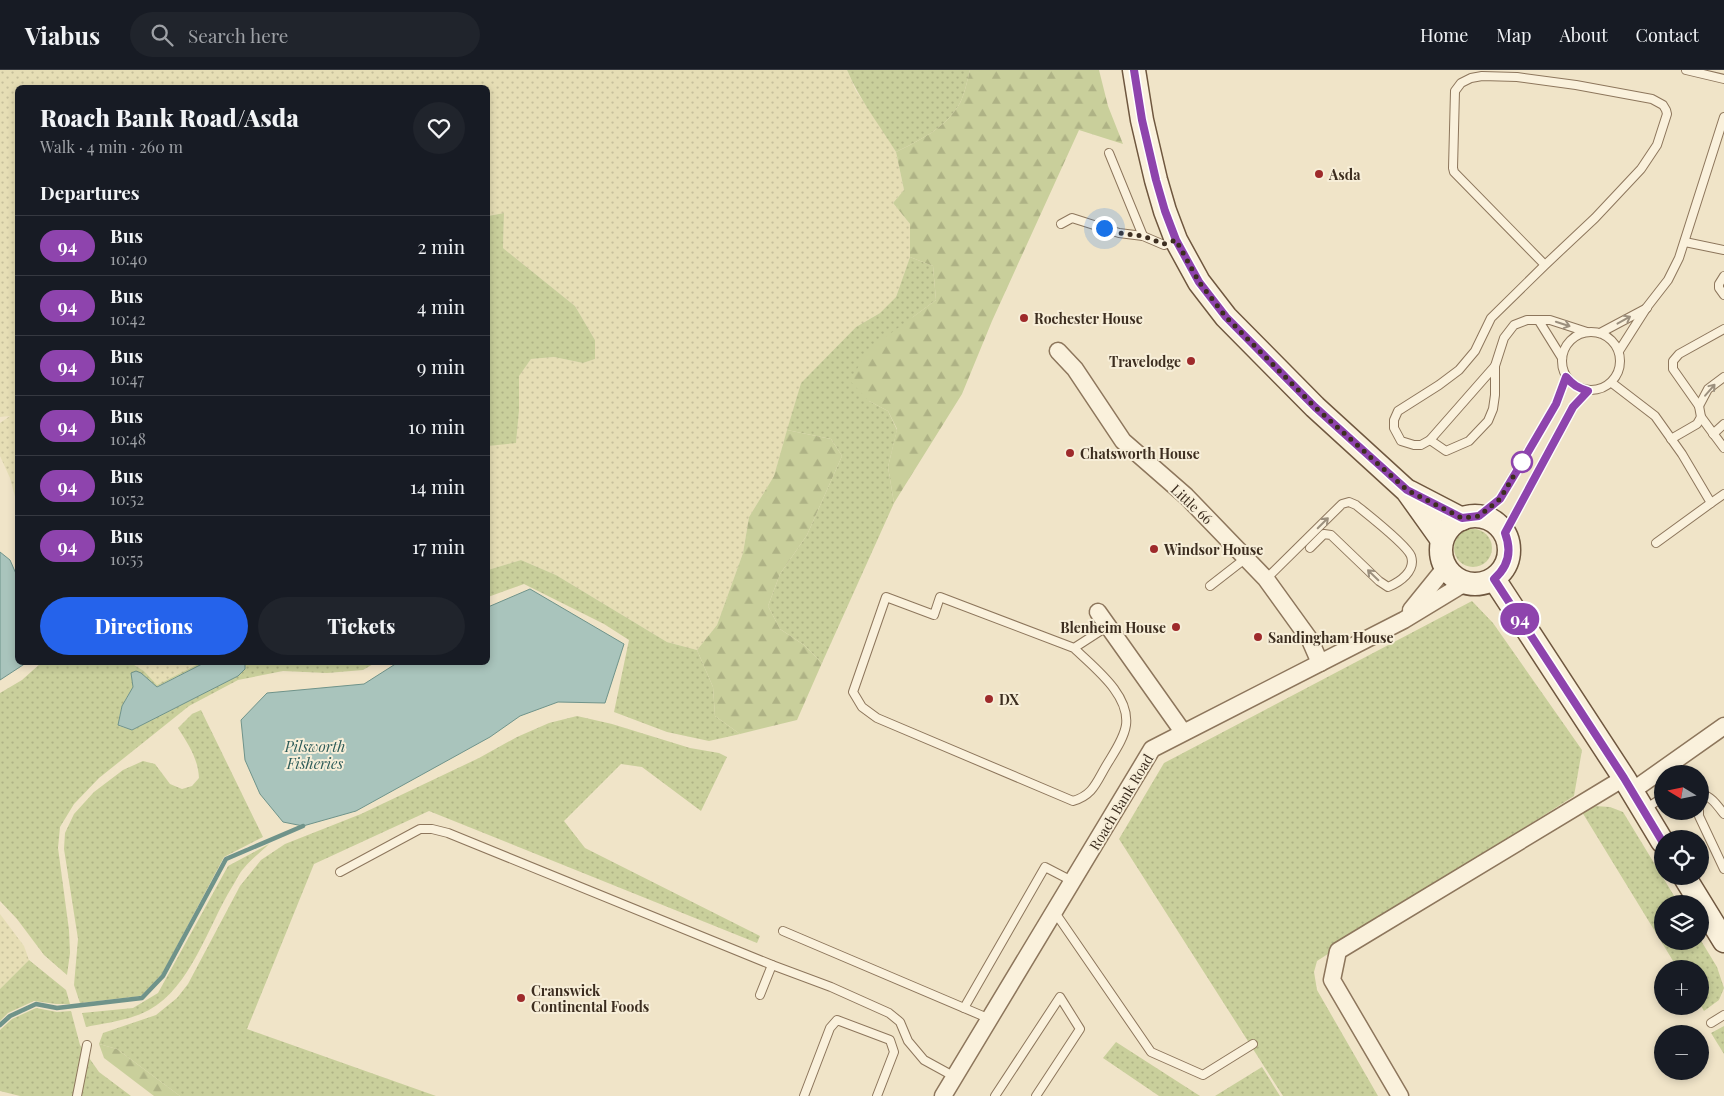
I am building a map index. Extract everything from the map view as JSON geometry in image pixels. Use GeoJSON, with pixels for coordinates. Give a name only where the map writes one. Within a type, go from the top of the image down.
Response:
{"type":"FeatureCollection","features":[{"type":"Feature","properties":{"kind":"street"},"geometry":{"type":"LineString","coordinates":[[1134,70],[1142,120],[1165,211],[1176,240],[1199,282],[1226,317],[1315,407],[1407,490],[1442,540]]}},
{"type":"Feature","properties":{"kind":"street","name":"Little 66"},"geometry":{"type":"LineString","coordinates":[[1058,351],[1075,369],[1123,441],[1186,496],[1266,579],[1310,640],[1320,663]]}},
{"type":"Feature","properties":{"kind":"street"},"geometry":{"type":"LineString","coordinates":[[1407,490],[1470,517],[1494,522],[1505,533],[1509,542],[1510,553],[1504,568],[1494,579],[1485,584],[1475,585],[1457,580],[1445,568],[1442,559],[1442,540],[1447,531],[1453,524],[1470,517]]}},
{"type":"Feature","properties":{"kind":"street","name":"Roach Bank Road"},"geometry":{"type":"LineString","coordinates":[[1404,620],[1445,568]]}},
{"type":"Feature","properties":{"kind":"street"},"geometry":{"type":"LineString","coordinates":[[1494,579],[1655,830]]}},
{"type":"Feature","properties":{"kind":"street","name":"Roach Bank Road"},"geometry":{"type":"LineString","coordinates":[[943,1096],[1152,749],[1404,620],[1465,583]]}},
{"type":"Feature","properties":{"kind":"street"},"geometry":{"type":"LineString","coordinates":[[1098,612],[1183,732]]}},
{"type":"Feature","properties":{"kind":"street"},"geometry":{"type":"LineString","coordinates":[[1400,1096],[1332,980],[1338,951],[1628,785],[1724,726]]}},
{"type":"Feature","properties":{"kind":"street"},"geometry":{"type":"LineString","coordinates":[[1690,885],[1724,941]]}},
{"type":"Feature","properties":{"kind":"lane"},"geometry":{"type":"LineString","coordinates":[[1686,70],[1724,79]]}},
{"type":"Feature","properties":{"kind":"lane"},"geometry":{"type":"LineString","coordinates":[[1495,366],[1430,440],[1421,445],[1414,446],[1401,441],[1394,428],[1398,411],[1459,370],[1475,351],[1491,318],[1595,218],[1642,169],[1657,145],[1667,114],[1663,105],[1652,99],[1576,85],[1517,77],[1482,76],[1471,78],[1462,83],[1455,91],[1454,172],[1545,264]]}},
{"type":"Feature","properties":{"kind":"lane"},"geometry":{"type":"LineString","coordinates":[[1619,351],[1647,307],[1668,280],[1679,258],[1724,117]]}},
{"type":"Feature","properties":{"kind":"lane"},"geometry":{"type":"LineString","coordinates":[[1108,154],[1143,236]]}},
{"type":"Feature","properties":{"kind":"lane"},"geometry":{"type":"LineString","coordinates":[[1061,224],[1072,218],[1119,233],[1143,236],[1164,244],[1176,240]]}},
{"type":"Feature","properties":{"kind":"lane"},"geometry":{"type":"LineString","coordinates":[[1685,242],[1724,250]]}},
{"type":"Feature","properties":{"kind":"lane"},"geometry":{"type":"LineString","coordinates":[[1724,276],[1719,284],[1719,288],[1724,296]]}},
{"type":"Feature","properties":{"kind":"lane"},"geometry":{"type":"LineString","coordinates":[[1600,333],[1647,307]]}},
{"type":"Feature","properties":{"kind":"lane"},"geometry":{"type":"LineString","coordinates":[[1430,440],[1446,451],[1469,441],[1488,421],[1493,409],[1495,395],[1495,366],[1504,338],[1514,325],[1527,320],[1557,322],[1587,332],[1600,333],[1615,343],[1621,360],[1620,368],[1612,383],[1605,388],[1588,391],[1580,389],[1572,384],[1562,368],[1564,348],[1578,335],[1587,332]]}},
{"type":"Feature","properties":{"kind":"lane"},"geometry":{"type":"LineString","coordinates":[[1539,321],[1562,358]]}},
{"type":"Feature","properties":{"kind":"lane"},"geometry":{"type":"LineString","coordinates":[[1724,329],[1680,354],[1673,361],[1674,369],[1699,406],[1701,417],[1724,448]]}},
{"type":"Feature","properties":{"kind":"lane"},"geometry":{"type":"LineString","coordinates":[[1470,517],[1500,499],[1556,404],[1566,377]]}},
{"type":"Feature","properties":{"kind":"lane"},"geometry":{"type":"LineString","coordinates":[[1699,406],[1708,389],[1724,377]]}},
{"type":"Feature","properties":{"kind":"lane"},"geometry":{"type":"LineString","coordinates":[[1612,383],[1656,416],[1712,503]]}},
{"type":"Feature","properties":{"kind":"lane"},"geometry":{"type":"LineString","coordinates":[[1505,533],[1573,407],[1588,391]]}},
{"type":"Feature","properties":{"kind":"lane"},"geometry":{"type":"LineString","coordinates":[[1671,438],[1697,424],[1701,417]]}},
{"type":"Feature","properties":{"kind":"lane"},"geometry":{"type":"LineString","coordinates":[[1713,434],[1724,424]]}},
{"type":"Feature","properties":{"kind":"lane"},"geometry":{"type":"LineString","coordinates":[[1656,543],[1724,494]]}},
{"type":"Feature","properties":{"kind":"lane"},"geometry":{"type":"LineString","coordinates":[[1266,579],[1342,504],[1349,502],[1356,505],[1401,544],[1411,555],[1412,566],[1397,583],[1388,587],[1379,581],[1331,534],[1324,534],[1310,548]]}},
{"type":"Feature","properties":{"kind":"lane"},"geometry":{"type":"LineString","coordinates":[[1210,586],[1246,558]]}},
{"type":"Feature","properties":{"kind":"lane"},"geometry":{"type":"LineString","coordinates":[[886,597],[934,615],[940,597],[1074,648],[1114,687],[1125,708],[1126,724],[1123,735],[1091,792],[1073,801],[877,718],[862,707],[853,692],[886,597]]}},
{"type":"Feature","properties":{"kind":"lane"},"geometry":{"type":"LineString","coordinates":[[1074,648],[1108,626]]}},
{"type":"Feature","properties":{"kind":"lane"},"geometry":{"type":"LineString","coordinates":[[1709,799],[1714,801],[1724,814]]}},
{"type":"Feature","properties":{"kind":"lane"},"geometry":{"type":"LineString","coordinates":[[1643,810],[1654,803]]}},
{"type":"Feature","properties":{"kind":"lane"},"geometry":{"type":"LineString","coordinates":[[1701,820],[1724,869]]}},
{"type":"Feature","properties":{"kind":"lane"},"geometry":{"type":"LineString","coordinates":[[340,872],[420,829],[432,829],[448,833],[772,966],[831,987],[889,1013],[900,1022],[908,1041],[924,1060],[955,1077]]}},
{"type":"Feature","properties":{"kind":"lane"},"geometry":{"type":"LineString","coordinates":[[964,1008],[1045,867],[1072,882]]}},
{"type":"Feature","properties":{"kind":"lane"},"geometry":{"type":"LineString","coordinates":[[1054,912],[1151,1052],[1204,1075],[1253,1044]]}},
{"type":"Feature","properties":{"kind":"lane"},"geometry":{"type":"LineString","coordinates":[[782,931],[990,1019]]}},
{"type":"Feature","properties":{"kind":"lane"},"geometry":{"type":"LineString","coordinates":[[760,995],[772,966]]}},
{"type":"Feature","properties":{"kind":"lane"},"geometry":{"type":"LineString","coordinates":[[995,1096],[1060,997],[1080,1029],[1036,1096]]}},
{"type":"Feature","properties":{"kind":"lane"},"geometry":{"type":"LineString","coordinates":[[1711,1023],[1724,1015]]}},
{"type":"Feature","properties":{"kind":"lane"},"geometry":{"type":"LineString","coordinates":[[804,1096],[830,1028],[838,1020],[890,1040],[894,1052],[877,1096]]}},
{"type":"Feature","properties":{"kind":"lane"},"geometry":{"type":"LineString","coordinates":[[76,1096],[87,1045]]}},
{"type":"Feature","properties":{"kind":"shaded area"},"geometry":{"type":"Polygon","coordinates":[[[0,70],[847,70],[856,91],[896,152],[904,190],[893,203],[910,224],[910,257],[896,297],[880,313],[856,327],[801,383],[774,476],[749,517],[743,553],[717,625],[697,650],[667,642],[556,575],[521,560],[490,569],[490,446],[516,442],[519,411],[519,375],[531,359],[554,357],[583,363],[595,359],[595,340],[575,306],[503,248],[504,213],[490,216],[490,85],[15,85],[15,497],[10,478],[0,456],[0,423],[10,416],[0,417],[0,70]]]}},
{"type":"Feature","properties":{"kind":"shaded area"},"geometry":{"type":"Polygon","coordinates":[[[134,665],[196,665],[157,685],[144,671],[134,665]]]}},
{"type":"Feature","properties":{"kind":"shaded area"},"geometry":{"type":"Polygon","coordinates":[[[0,914],[24,946],[29,960],[0,989],[0,914]]]}},
{"type":"Feature","properties":{"kind":"green space"},"geometry":{"type":"Polygon","coordinates":[[[847,70],[970,70],[960,103],[947,120],[932,132],[896,152],[863,101],[847,70]]]}},
{"type":"Feature","properties":{"kind":"green space"},"geometry":{"type":"Polygon","coordinates":[[[970,70],[1099,70],[1108,106],[1123,144],[1079,130],[992,321],[962,394],[894,503],[888,467],[897,429],[888,411],[869,401],[850,381],[868,350],[936,300],[933,266],[910,257],[910,224],[893,203],[904,190],[896,152],[932,132],[947,120],[960,103],[970,70]]]}},
{"type":"Feature","properties":{"kind":"green space"},"geometry":{"type":"Polygon","coordinates":[[[504,213],[503,248],[575,306],[595,340],[595,359],[583,363],[554,357],[531,359],[519,376],[519,411],[516,443],[490,446],[490,216],[504,213]]]}},
{"type":"Feature","properties":{"kind":"green space"},"geometry":{"type":"Polygon","coordinates":[[[910,257],[933,266],[936,300],[913,317],[869,401],[888,411],[897,430],[888,467],[894,503],[822,663],[804,645],[780,629],[768,606],[780,574],[807,535],[842,456],[831,439],[787,430],[801,383],[856,327],[880,313],[896,297],[910,257]]]}},
{"type":"Feature","properties":{"kind":"green space"},"geometry":{"type":"Polygon","coordinates":[[[787,430],[831,439],[842,456],[807,535],[780,574],[768,606],[780,629],[804,645],[822,663],[797,720],[740,734],[715,716],[713,687],[697,650],[717,625],[743,553],[749,517],[774,476],[787,430]]]}},
{"type":"Feature","properties":{"kind":"green space"},"geometry":{"type":"Polygon","coordinates":[[[1473,529],[1487,534],[1492,548],[1487,562],[1473,567],[1459,562],[1454,548],[1459,534],[1473,529]]]}},
{"type":"Feature","properties":{"kind":"green space"},"geometry":{"type":"Polygon","coordinates":[[[521,560],[556,575],[667,642],[697,650],[713,687],[715,716],[740,734],[709,741],[667,732],[614,712],[629,640],[604,624],[524,584],[490,596],[490,569],[521,560]]]}},
{"type":"Feature","properties":{"kind":"green space"},"geometry":{"type":"Polygon","coordinates":[[[1472,601],[1493,623],[1582,750],[1574,796],[1317,961],[1314,972],[1317,990],[1378,1096],[1283,1096],[1119,839],[1164,763],[1472,601]]]}},
{"type":"Feature","properties":{"kind":"green space"},"geometry":{"type":"Polygon","coordinates":[[[39,665],[134,665],[144,671],[157,685],[196,665],[200,665],[156,687],[141,673],[132,681],[134,687],[123,705],[119,726],[132,730],[238,676],[245,669],[245,665],[372,665],[363,670],[327,673],[283,671],[238,680],[189,706],[99,778],[74,804],[60,827],[58,848],[69,930],[70,953],[67,975],[44,955],[17,919],[0,901],[0,693],[22,680],[39,665]]]}},
{"type":"Feature","properties":{"kind":"green space"},"geometry":{"type":"Polygon","coordinates":[[[201,710],[263,837],[224,857],[162,974],[141,996],[80,1003],[74,985],[78,939],[64,849],[65,833],[74,814],[94,792],[123,770],[143,761],[155,764],[170,784],[182,789],[192,786],[199,778],[197,764],[192,751],[178,728],[192,714],[201,710]]]}},
{"type":"Feature","properties":{"kind":"green space"},"geometry":{"type":"Polygon","coordinates":[[[577,716],[612,724],[690,748],[719,753],[727,757],[701,811],[642,767],[621,764],[564,821],[585,848],[760,936],[757,943],[429,811],[314,864],[247,1029],[436,1096],[180,1096],[117,1049],[99,1044],[103,1033],[156,1015],[177,998],[188,984],[240,886],[261,860],[285,844],[361,814],[479,758],[517,737],[549,723],[577,716]]]}},
{"type":"Feature","properties":{"kind":"green space"},"geometry":{"type":"Polygon","coordinates":[[[1595,806],[1610,807],[1623,812],[1654,863],[1654,885],[1667,885],[1674,895],[1654,895],[1654,930],[1582,812],[1595,806]]]}},
{"type":"Feature","properties":{"kind":"green space"},"geometry":{"type":"Polygon","coordinates":[[[269,844],[241,872],[187,971],[164,1000],[149,1010],[134,1016],[86,1027],[82,1013],[133,1008],[158,993],[228,866],[269,844]]]}},
{"type":"Feature","properties":{"kind":"green space"},"geometry":{"type":"Polygon","coordinates":[[[1666,950],[1707,950],[1717,967],[1724,988],[1719,1000],[1709,1007],[1709,960],[1672,960],[1666,950]]]}},
{"type":"Feature","properties":{"kind":"green space"},"geometry":{"type":"Polygon","coordinates":[[[29,960],[66,990],[70,1004],[34,1001],[8,1013],[0,1021],[0,989],[29,960]]]}},
{"type":"Feature","properties":{"kind":"green space"},"geometry":{"type":"Polygon","coordinates":[[[36,1008],[57,1012],[71,1011],[80,1045],[99,1072],[131,1096],[20,1096],[0,1091],[0,1030],[12,1019],[36,1008]]]}},
{"type":"Feature","properties":{"kind":"green space"},"geometry":{"type":"Polygon","coordinates":[[[1724,1026],[1724,1054],[1711,1033],[1724,1026]]]}},
{"type":"Feature","properties":{"kind":"green space"},"geometry":{"type":"Polygon","coordinates":[[[1116,1042],[1200,1096],[1159,1096],[1103,1058],[1116,1042]]]}},
{"type":"Feature","properties":{"kind":"green space"},"geometry":{"type":"Polygon","coordinates":[[[99,1044],[117,1049],[180,1096],[154,1096],[104,1058],[99,1044]]]}},
{"type":"Feature","properties":{"kind":"green space"},"geometry":{"type":"Polygon","coordinates":[[[1262,1067],[1280,1096],[1215,1096],[1262,1067]]]}},
{"type":"Feature","properties":{"kind":"water"},"geometry":{"type":"Polygon","coordinates":[[[0,552],[10,560],[15,571],[15,665],[23,665],[0,680],[0,552]]]}},
{"type":"Feature","properties":{"kind":"water","name":"Pilsworth Fisheries"},"geometry":{"type":"Polygon","coordinates":[[[530,589],[624,644],[605,703],[558,702],[520,716],[490,737],[356,811],[303,826],[283,822],[260,794],[245,760],[241,720],[267,693],[364,684],[394,665],[490,665],[490,606],[530,589]]]}},
{"type":"Feature","properties":{"kind":"water"},"geometry":{"type":"Polygon","coordinates":[[[200,665],[245,665],[245,669],[238,676],[132,730],[118,725],[122,706],[133,687],[131,673],[136,671],[141,673],[157,687],[200,665]]]}},
{"type":"Feature","properties":{"kind":"waterway"},"geometry":{"type":"LineString","coordinates":[[0,1025],[10,1016],[36,1004],[57,1008],[142,998],[163,976],[226,859],[303,826]]}},
{"type":"Feature","properties":{"kind":"bus line","name":"94"},"geometry":{"type":"LineString","coordinates":[[1134,70],[1142,120],[1165,211],[1176,240],[1199,282],[1226,317],[1315,407],[1407,490],[1462,518],[1479,516],[1500,499],[1556,404],[1566,377],[1572,384],[1588,391],[1573,407],[1505,533],[1509,542],[1510,553],[1502,572],[1494,579],[1624,778],[1655,830]]}},
{"type":"Feature","properties":{"kind":"place","name":"Asda"},"geometry":{"type":"Point","coordinates":[1319,174]}},
{"type":"Feature","properties":{"kind":"place","name":"Rochester House"},"geometry":{"type":"Point","coordinates":[1024,318]}},
{"type":"Feature","properties":{"kind":"place","name":"Travelodge"},"geometry":{"type":"Point","coordinates":[1191,361]}},
{"type":"Feature","properties":{"kind":"place","name":"Chatsworth House"},"geometry":{"type":"Point","coordinates":[1070,453]}},
{"type":"Feature","properties":{"kind":"place","name":"Windsor House"},"geometry":{"type":"Point","coordinates":[1154,549]}},
{"type":"Feature","properties":{"kind":"place","name":"Blenheim House"},"geometry":{"type":"Point","coordinates":[1176,627]}},
{"type":"Feature","properties":{"kind":"place","name":"Sandingham House"},"geometry":{"type":"Point","coordinates":[1258,637]}},
{"type":"Feature","properties":{"kind":"place","name":"DX"},"geometry":{"type":"Point","coordinates":[989,699]}},
{"type":"Feature","properties":{"kind":"place","name":"Cranswick Continental Foods"},"geometry":{"type":"Point","coordinates":[521,998]}},
{"type":"Feature","properties":{"kind":"route"},"geometry":{"type":"LineString","coordinates":[[1104,228],[1119,233],[1143,236],[1164,244],[1176,240],[1199,282],[1226,317],[1315,407],[1407,490],[1462,518],[1479,516],[1500,499],[1522,462]]}}]}
